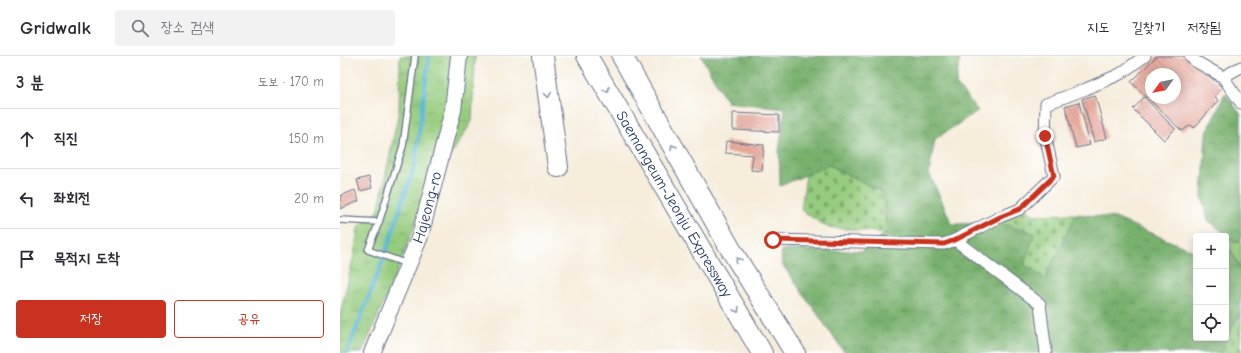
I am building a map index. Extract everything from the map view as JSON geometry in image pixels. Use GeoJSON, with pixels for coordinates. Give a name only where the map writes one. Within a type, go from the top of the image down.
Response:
{"type":"FeatureCollection","features":[{"type":"Feature","properties":{"kind":"highway"},"geometry":{"type":"LineString","coordinates":[[543,56],[558,167]]}},
{"type":"Feature","properties":{"kind":"highway","name":"Saemangeum-Jeonju Expressway"},"geometry":{"type":"LineString","coordinates":[[587,56],[762,353]]}},
{"type":"Feature","properties":{"kind":"highway","name":"Saemangeum-Jeonju Expressway"},"geometry":{"type":"LineString","coordinates":[[622,56],[730,248],[795,353]]}},
{"type":"Feature","properties":{"kind":"highway"},"geometry":{"type":"LineString","coordinates":[[750,279],[805,353]]}},
{"type":"Feature","properties":{"kind":"street","name":"Hajeong-ro"},"geometry":{"type":"LineString","coordinates":[[372,353],[401,262],[420,236],[453,110],[459,56]]}},
{"type":"Feature","properties":{"kind":"street"},"geometry":{"type":"LineString","coordinates":[[773,240],[944,244],[1020,209],[1054,176],[1045,136],[1046,104],[1120,74],[1145,56]]}},
{"type":"Feature","properties":{"kind":"street"},"geometry":{"type":"LineString","coordinates":[[1190,56],[1223,77],[1241,103]]}},
{"type":"Feature","properties":{"kind":"street"},"geometry":{"type":"LineString","coordinates":[[1223,77],[1241,67]]}},
{"type":"Feature","properties":{"kind":"street"},"geometry":{"type":"LineString","coordinates":[[955,240],[1040,304],[1046,353]]}},
{"type":"Feature","properties":{"kind":"lane"},"geometry":{"type":"LineString","coordinates":[[401,262],[368,250],[379,222],[403,146],[416,56]]}},
{"type":"Feature","properties":{"kind":"lane"},"geometry":{"type":"LineString","coordinates":[[340,220],[379,222]]}},
{"type":"Feature","properties":{"kind":"green space"},"geometry":{"type":"Polygon","coordinates":[[[400,56],[475,56],[472,121],[426,195],[398,269],[362,353],[340,353],[340,315],[354,255],[358,227],[378,212],[399,111],[400,56]]]}},
{"type":"Feature","properties":{"kind":"green space"},"geometry":{"type":"Polygon","coordinates":[[[701,56],[960,56],[956,84],[978,111],[935,139],[929,173],[952,224],[999,223],[1035,233],[1045,279],[1076,214],[1115,218],[1193,251],[1193,341],[1227,341],[1221,353],[845,353],[782,264],[781,250],[862,251],[886,233],[829,165],[780,186],[779,150],[785,108],[727,102],[701,56]]]}},
{"type":"Feature","properties":{"kind":"green space"},"geometry":{"type":"Polygon","coordinates":[[[1225,93],[1241,115],[1241,242],[1235,242],[1229,237],[1229,233],[1224,233],[1208,220],[1202,197],[1206,135],[1225,93]]]}},
{"type":"Feature","properties":{"kind":"green space"},"geometry":{"type":"Polygon","coordinates":[[[829,165],[883,193],[886,233],[827,227],[801,210],[806,175],[829,165]]]}},
{"type":"Feature","properties":{"kind":"green space"},"geometry":{"type":"Polygon","coordinates":[[[1027,208],[1033,215],[1076,214],[1045,279],[1024,264],[1035,233],[999,223],[1027,208]]]}},
{"type":"Feature","properties":{"kind":"green space"},"geometry":{"type":"Polygon","coordinates":[[[1229,237],[1235,242],[1241,242],[1241,270],[1231,250],[1229,237]]]}},
{"type":"Feature","properties":{"kind":"green space"},"geometry":{"type":"Polygon","coordinates":[[[1231,250],[1241,270],[1241,310],[1229,336],[1229,251],[1231,250]]]}},
{"type":"Feature","properties":{"kind":"green space"},"geometry":{"type":"Polygon","coordinates":[[[1241,310],[1241,353],[1220,352],[1226,341],[1229,341],[1229,334],[1241,310]]]}},
{"type":"Feature","properties":{"kind":"building"},"geometry":{"type":"Polygon","coordinates":[[[1157,56],[1186,56],[1222,87],[1215,96],[1218,101],[1194,128],[1191,125],[1182,131],[1154,104],[1181,104],[1181,68],[1145,68],[1157,56]]]}},
{"type":"Feature","properties":{"kind":"building"},"geometry":{"type":"Polygon","coordinates":[[[1145,68],[1145,95],[1131,82],[1145,68]]]}},
{"type":"Feature","properties":{"kind":"building"},"geometry":{"type":"Polygon","coordinates":[[[1095,95],[1107,138],[1094,142],[1082,99],[1095,95]]]}},
{"type":"Feature","properties":{"kind":"building"},"geometry":{"type":"Polygon","coordinates":[[[1144,97],[1145,104],[1151,104],[1175,129],[1164,140],[1133,109],[1144,97]]]}},
{"type":"Feature","properties":{"kind":"building"},"geometry":{"type":"Polygon","coordinates":[[[1079,102],[1090,145],[1076,148],[1065,106],[1079,102]]]}},
{"type":"Feature","properties":{"kind":"building"},"geometry":{"type":"Polygon","coordinates":[[[733,113],[779,115],[779,132],[733,130],[733,113]]]}},
{"type":"Feature","properties":{"kind":"building"},"geometry":{"type":"Polygon","coordinates":[[[726,141],[764,145],[762,171],[751,170],[753,155],[725,153],[726,141]]]}},
{"type":"Feature","properties":{"kind":"building"},"geometry":{"type":"Polygon","coordinates":[[[369,177],[372,188],[360,191],[357,180],[369,177]]]}},
{"type":"Feature","properties":{"kind":"building"},"geometry":{"type":"Polygon","coordinates":[[[355,190],[359,201],[340,209],[340,196],[355,190]]]}},
{"type":"Feature","properties":{"kind":"waterway"},"geometry":{"type":"LineString","coordinates":[[347,353],[383,260],[415,164],[429,56]]}},
{"type":"Feature","properties":{"kind":"route"},"geometry":{"type":"LineString","coordinates":[[773,240],[944,244],[955,240],[1000,217],[1020,209],[1054,176],[1045,136]]}}]}
